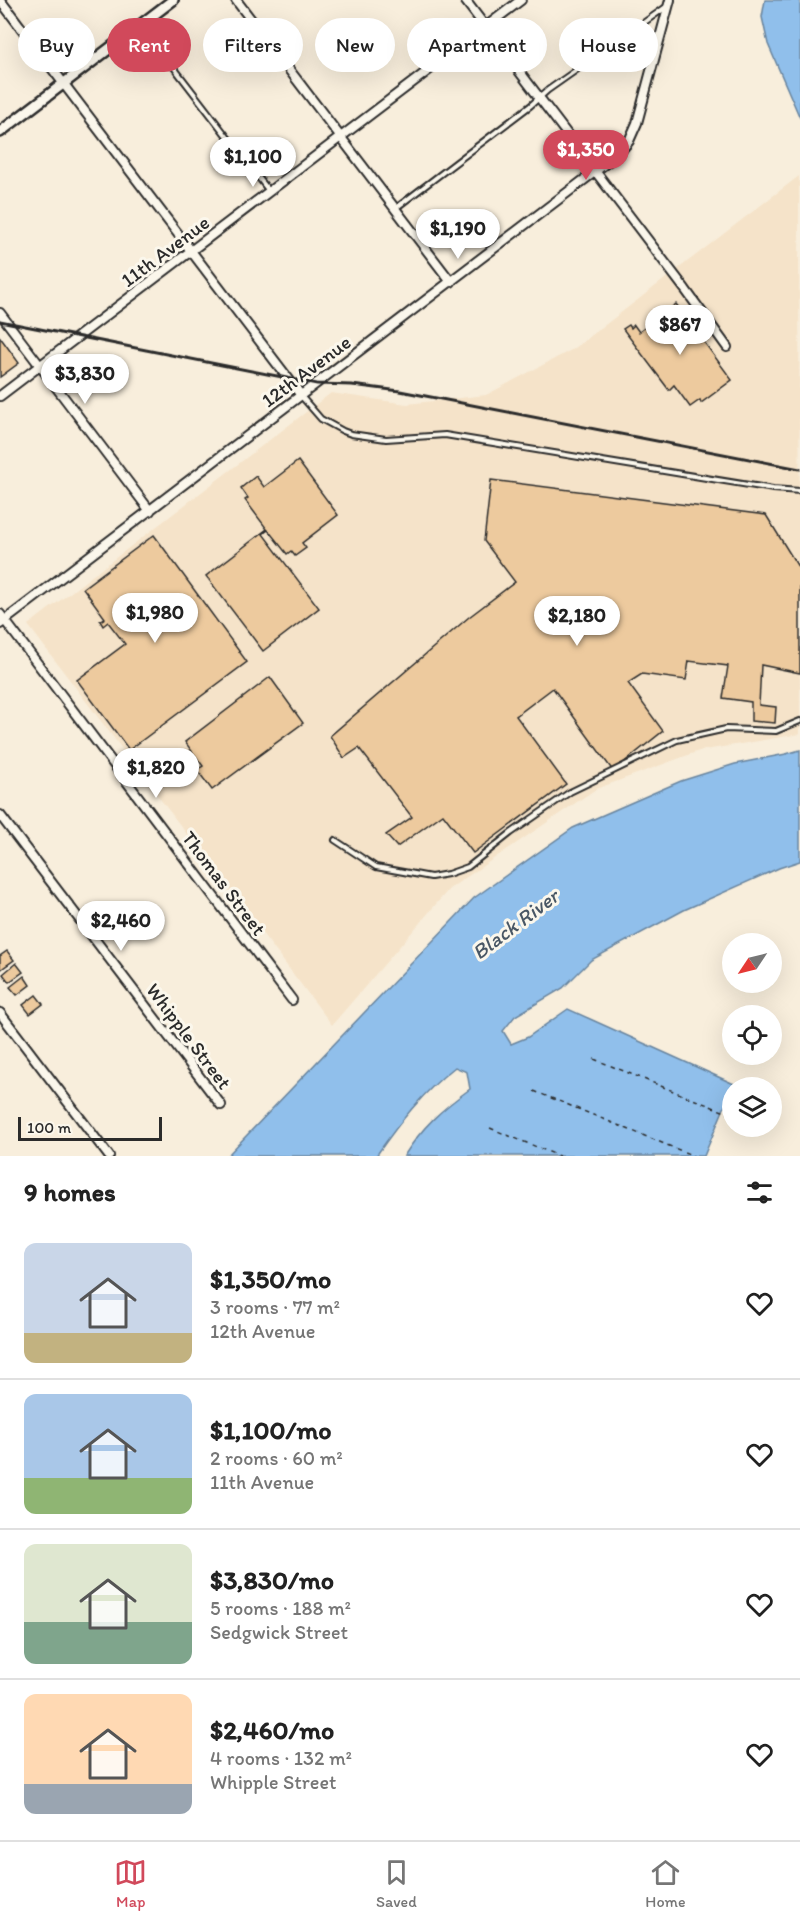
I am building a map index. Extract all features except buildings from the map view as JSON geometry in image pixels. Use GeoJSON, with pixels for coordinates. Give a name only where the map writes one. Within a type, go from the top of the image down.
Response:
{"type":"FeatureCollection","features":[{"type":"Feature","properties":{"kind":"street"},"geometry":{"type":"LineString","coordinates":[[0,0],[300,394]]}},
{"type":"Feature","properties":{"kind":"street"},"geometry":{"type":"LineString","coordinates":[[150,18],[173,0]]}},
{"type":"Feature","properties":{"kind":"street"},"geometry":{"type":"LineString","coordinates":[[236,0],[451,282]]}},
{"type":"Feature","properties":{"kind":"street"},"geometry":{"type":"LineString","coordinates":[[465,0],[478,18]]}},
{"type":"Feature","properties":{"kind":"street","name":"11th Avenue"},"geometry":{"type":"LineString","coordinates":[[497,18],[520,0]]}},
{"type":"Feature","properties":{"kind":"street","name":"12th Avenue"},"geometry":{"type":"LineString","coordinates":[[2,619],[150,511],[300,394],[618,154],[637,123],[669,3]]}},
{"type":"Feature","properties":{"kind":"street"},"geometry":{"type":"LineString","coordinates":[[0,132],[107,51]]}},
{"type":"Feature","properties":{"kind":"street","name":"11th Avenue"},"geometry":{"type":"LineString","coordinates":[[0,396],[427,72]]}},
{"type":"Feature","properties":{"kind":"street"},"geometry":{"type":"LineString","coordinates":[[519,72],[727,347]]}},
{"type":"Feature","properties":{"kind":"street"},"geometry":{"type":"LineString","coordinates":[[0,313],[150,511]]}},
{"type":"Feature","properties":{"kind":"street","name":"Thomas Street"},"geometry":{"type":"LineString","coordinates":[[2,619],[292,1000]]}},
{"type":"Feature","properties":{"kind":"street","name":"Whipple Street"},"geometry":{"type":"LineString","coordinates":[[0,815],[221,1105]]}},
{"type":"Feature","properties":{"kind":"street"},"geometry":{"type":"LineString","coordinates":[[0,1013],[109,1156]]}},
{"type":"Feature","properties":{"kind":"lane"},"geometry":{"type":"LineString","coordinates":[[395,208],[548,90],[669,3]]}},
{"type":"Feature","properties":{"kind":"lane"},"geometry":{"type":"LineString","coordinates":[[177,72],[270,192]]}},
{"type":"Feature","properties":{"kind":"lane"},"geometry":{"type":"LineString","coordinates":[[300,394],[321,419],[351,434],[386,440],[445,435],[773,489],[800,491]]}},
{"type":"Feature","properties":{"kind":"lane"},"geometry":{"type":"LineString","coordinates":[[335,840],[376,867],[431,877],[448,874],[468,867],[511,833],[570,792],[677,740],[726,729],[776,731],[800,722]]}},
{"type":"Feature","properties":{"kind":"path"},"geometry":{"type":"LineString","coordinates":[[594,1059],[722,1111]]}},
{"type":"Feature","properties":{"kind":"path"},"geometry":{"type":"LineString","coordinates":[[534,1091],[694,1156]]}},
{"type":"Feature","properties":{"kind":"path"},"geometry":{"type":"LineString","coordinates":[[490,1128],[559,1156]]}},
{"type":"Feature","properties":{"kind":"shaded area"},"geometry":{"type":"Polygon","coordinates":[[[799,176],[800,734],[699,751],[596,789],[449,889],[332,1025],[28,625],[331,393],[407,404],[486,395],[575,348],[799,176]]]}},
{"type":"Feature","properties":{"kind":"water"},"geometry":{"type":"Polygon","coordinates":[[[765,0],[800,0],[800,118],[768,44],[762,17],[765,0]]]}},
{"type":"Feature","properties":{"kind":"water","name":"Black River"},"geometry":{"type":"Polygon","coordinates":[[[800,750],[800,861],[684,910],[591,960],[563,988],[515,1016],[503,1031],[511,1044],[528,1037],[568,1009],[722,1079],[722,1113],[704,1156],[404,1156],[433,1119],[470,1089],[467,1072],[455,1067],[412,1109],[376,1156],[227,1156],[474,898],[573,828],[681,781],[735,764],[800,750]]]}},
{"type":"Feature","properties":{"kind":"railway"},"geometry":{"type":"LineString","coordinates":[[0,321],[317,384],[352,385],[400,391],[800,469]]}}]}
